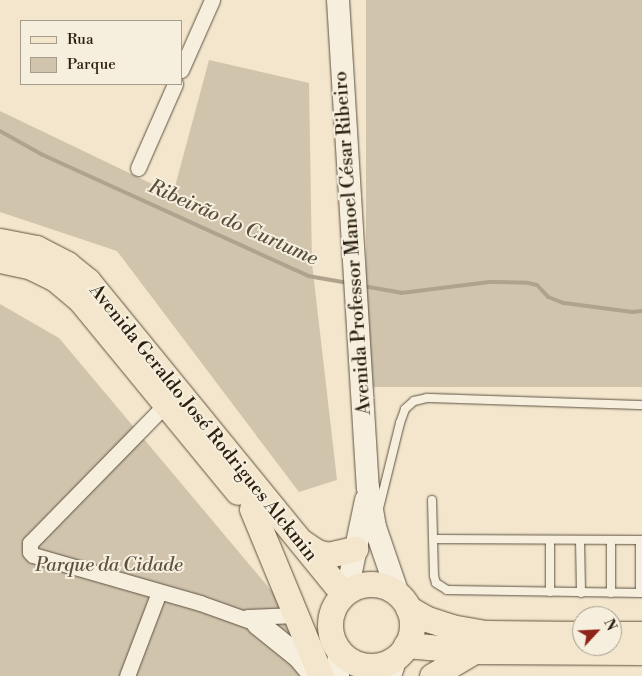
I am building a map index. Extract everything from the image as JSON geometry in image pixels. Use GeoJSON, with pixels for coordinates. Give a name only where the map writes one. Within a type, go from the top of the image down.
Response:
{"type":"FeatureCollection","features":[{"type":"Feature","properties":{"kind":"main road","name":"Avenida Professor Manoel César Ribeiro"},"geometry":{"type":"LineString","coordinates":[[340,3],[368,487],[375,527],[403,601]]}},
{"type":"Feature","properties":{"kind":"main road","name":"Avenida Geraldo José Rodrigues Alckmin"},"geometry":{"type":"LineString","coordinates":[[0,241],[36,248],[67,264],[88,281],[114,310],[341,597]]}},
{"type":"Feature","properties":{"kind":"main road","name":"Avenida Geraldo José Rodrigues Alckmin"},"geometry":{"type":"LineString","coordinates":[[0,260],[29,266],[54,278],[81,301],[252,509],[341,597]]}},
{"type":"Feature","properties":{"kind":"main road","name":"Avenida Professor Manoel César Ribeiro"},"geometry":{"type":"LineString","coordinates":[[341,597],[355,549],[368,487]]}},
{"type":"Feature","properties":{"kind":"main road"},"geometry":{"type":"LineString","coordinates":[[252,509],[297,615],[316,668]]}},
{"type":"Feature","properties":{"kind":"main road"},"geometry":{"type":"LineString","coordinates":[[296,538],[317,552],[328,555],[355,549]]}},
{"type":"Feature","properties":{"kind":"main road"},"geometry":{"type":"LineString","coordinates":[[572,634],[486,633],[451,627],[427,619],[389,588],[373,584],[356,586],[341,597],[330,616],[331,635],[339,651],[349,660],[367,665],[386,663],[398,659],[633,636]]}},
{"type":"Feature","properties":{"kind":"main road"},"geometry":{"type":"LineString","coordinates":[[398,659],[411,633],[411,620],[403,601]]}},
{"type":"Feature","properties":{"kind":"main road"},"geometry":{"type":"LineString","coordinates":[[250,621],[316,668]]}},
{"type":"Feature","properties":{"kind":"main road"},"geometry":{"type":"LineString","coordinates":[[338,676],[339,651]]}},
{"type":"Feature","properties":{"kind":"main road"},"geometry":{"type":"LineString","coordinates":[[432,676],[474,651]]}},
{"type":"Feature","properties":{"kind":"street"},"geometry":{"type":"LineString","coordinates":[[182,68],[212,0]]}},
{"type":"Feature","properties":{"kind":"street"},"geometry":{"type":"LineString","coordinates":[[138,168],[175,85]]}},
{"type":"Feature","properties":{"kind":"street"},"geometry":{"type":"LineString","coordinates":[[165,405],[30,543],[29,547],[34,555],[250,621],[297,615]]}},
{"type":"Feature","properties":{"kind":"street"},"geometry":{"type":"LineString","coordinates":[[127,676],[159,592]]}},
{"type":"Feature","properties":{"kind":"lane"},"geometry":{"type":"LineString","coordinates":[[375,527],[404,409],[414,401],[427,398],[642,406]]}},
{"type":"Feature","properties":{"kind":"lane"},"geometry":{"type":"LineString","coordinates":[[432,500],[433,539],[434,576],[436,583],[446,590],[641,594],[641,540],[433,539]]}},
{"type":"Feature","properties":{"kind":"lane"},"geometry":{"type":"LineString","coordinates":[[550,540],[550,592]]}},
{"type":"Feature","properties":{"kind":"lane"},"geometry":{"type":"LineString","coordinates":[[580,540],[581,593]]}},
{"type":"Feature","properties":{"kind":"lane"},"geometry":{"type":"LineString","coordinates":[[611,540],[611,593]]}},
{"type":"Feature","properties":{"kind":"green space"},"geometry":{"type":"Polygon","coordinates":[[[366,0],[642,0],[642,387],[366,387],[366,0]]]}},
{"type":"Feature","properties":{"kind":"green space"},"geometry":{"type":"Polygon","coordinates":[[[209,60],[309,83],[312,263],[337,480],[299,492],[117,251],[0,212],[0,111],[173,194],[209,60]]]}},
{"type":"Feature","properties":{"kind":"green space","name":"Parque da Cidade"},"geometry":{"type":"Polygon","coordinates":[[[0,304],[59,338],[275,595],[310,676],[0,676],[0,304]]]}},
{"type":"Feature","properties":{"kind":"waterway","name":"Ribeirão do Curtume"},"geometry":{"type":"LineString","coordinates":[[0,131],[43,155],[308,276],[348,283]]}},
{"type":"Feature","properties":{"kind":"waterway","name":"Ribeirão do Curtume"},"geometry":{"type":"LineString","coordinates":[[363,286],[401,293],[489,282],[528,283],[537,285],[548,297],[564,303],[632,312],[642,311]]}}]}
